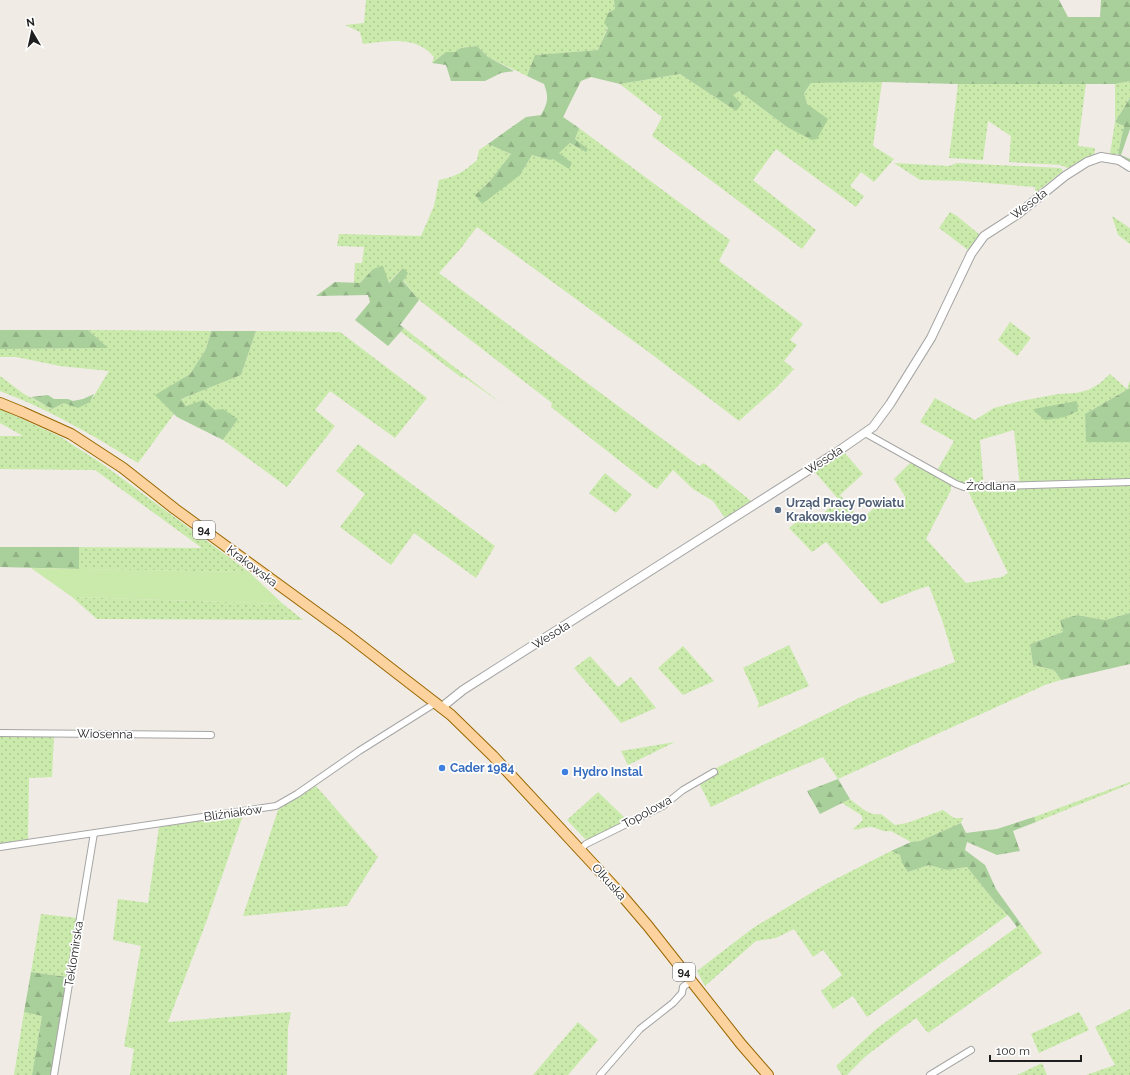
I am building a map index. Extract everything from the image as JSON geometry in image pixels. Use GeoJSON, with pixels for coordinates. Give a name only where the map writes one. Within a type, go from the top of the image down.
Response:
{"type":"FeatureCollection","features":[{"type":"Feature","properties":{"kind":"main road","name":"Krakowska"},"geometry":{"type":"LineString","coordinates":[[0,403],[71,434],[123,468],[175,509],[440,704]]}},
{"type":"Feature","properties":{"kind":"main road","name":"Olkuska"},"geometry":{"type":"LineString","coordinates":[[440,704],[493,756],[648,926],[741,1044],[768,1075]]}},
{"type":"Feature","properties":{"kind":"street","name":"Wesoła"},"geometry":{"type":"LineString","coordinates":[[440,704],[865,433],[879,420],[931,339],[971,254],[984,236],[1018,214],[1065,176],[1087,162],[1101,156],[1119,160],[1130,167]]}},
{"type":"Feature","properties":{"kind":"street","name":"Źródlana"},"geometry":{"type":"LineString","coordinates":[[865,433],[964,487],[1130,482]]}},
{"type":"Feature","properties":{"kind":"street","name":"Bliźniaków"},"geometry":{"type":"LineString","coordinates":[[0,848],[276,806],[297,794],[359,752],[440,704]]}},
{"type":"Feature","properties":{"kind":"street","name":"Wiosenna"},"geometry":{"type":"LineString","coordinates":[[0,733],[211,735]]}},
{"type":"Feature","properties":{"kind":"street","name":"Topolowa"},"geometry":{"type":"LineString","coordinates":[[580,850],[586,844],[662,806],[683,790],[714,772]]}},
{"type":"Feature","properties":{"kind":"street","name":"Teklomirska"},"geometry":{"type":"LineString","coordinates":[[54,1075],[94,833]]}},
{"type":"Feature","properties":{"kind":"street"},"geometry":{"type":"LineString","coordinates":[[600,1075],[640,1029],[673,1003],[682,993],[683,987],[691,981]]}},
{"type":"Feature","properties":{"kind":"street"},"geometry":{"type":"LineString","coordinates":[[930,1075],[971,1050]]}},
{"type":"Feature","properties":{"kind":"green space"},"geometry":{"type":"Polygon","coordinates":[[[366,0],[614,0],[615,9],[608,13],[608,27],[598,50],[535,55],[527,76],[488,57],[477,46],[461,48],[455,52],[446,52],[432,63],[434,57],[427,50],[410,42],[392,41],[363,44],[360,32],[345,25],[364,23],[366,0]]]}},
{"type":"Feature","properties":{"kind":"green space"},"geometry":{"type":"Polygon","coordinates":[[[614,0],[1059,0],[1068,17],[1100,17],[1101,0],[1130,0],[1130,81],[1115,84],[958,84],[882,82],[811,83],[804,93],[807,104],[828,119],[817,139],[812,140],[787,127],[739,91],[733,95],[742,104],[736,111],[680,74],[620,84],[591,77],[581,81],[563,117],[579,128],[575,139],[588,149],[586,152],[570,143],[559,153],[572,163],[569,169],[553,159],[550,160],[532,155],[520,175],[482,204],[475,195],[490,181],[511,154],[488,144],[526,117],[541,115],[545,107],[547,93],[544,84],[527,76],[535,55],[598,50],[608,28],[604,23],[608,13],[615,9],[614,0]]]}},
{"type":"Feature","properties":{"kind":"green space"},"geometry":{"type":"Polygon","coordinates":[[[477,46],[488,57],[514,71],[501,73],[485,81],[451,81],[446,65],[432,63],[446,52],[455,52],[461,48],[477,46]]]}},
{"type":"Feature","properties":{"kind":"green space"},"geometry":{"type":"Polygon","coordinates":[[[680,74],[736,111],[733,95],[739,91],[787,127],[807,104],[804,93],[811,83],[882,82],[873,146],[894,159],[874,182],[861,172],[850,186],[864,196],[856,207],[776,149],[753,180],[816,230],[802,249],[652,136],[662,117],[620,84],[680,74]]]}},
{"type":"Feature","properties":{"kind":"green space"},"geometry":{"type":"Polygon","coordinates":[[[1130,81],[1130,98],[1115,122],[1115,84],[1130,81]]]}},
{"type":"Feature","properties":{"kind":"green space"},"geometry":{"type":"Polygon","coordinates":[[[1086,83],[1078,146],[1095,148],[1094,156],[1083,159],[1068,168],[1060,165],[1009,162],[1011,136],[988,121],[983,160],[949,158],[958,84],[1086,83]]]}},
{"type":"Feature","properties":{"kind":"green space"},"geometry":{"type":"Polygon","coordinates":[[[1130,98],[1130,129],[1121,155],[1130,159],[1130,161],[1118,154],[1124,126],[1115,122],[1130,98]]]}},
{"type":"Feature","properties":{"kind":"green space"},"geometry":{"type":"Polygon","coordinates":[[[1115,122],[1124,126],[1118,154],[1110,154],[1115,122]]]}},
{"type":"Feature","properties":{"kind":"green space"},"geometry":{"type":"Polygon","coordinates":[[[579,128],[730,240],[719,261],[803,324],[790,340],[797,345],[784,361],[794,369],[776,388],[739,421],[650,353],[477,227],[439,273],[699,466],[704,463],[751,501],[725,518],[713,501],[693,489],[673,470],[657,489],[653,487],[551,407],[552,403],[419,300],[403,280],[403,268],[388,283],[387,279],[373,269],[360,283],[354,283],[355,263],[362,263],[364,247],[337,246],[339,234],[421,236],[434,206],[439,180],[456,175],[468,168],[477,160],[479,150],[488,144],[511,154],[490,181],[475,195],[520,175],[532,155],[550,160],[570,143],[586,152],[575,139],[579,128]]]}},
{"type":"Feature","properties":{"kind":"green space"},"geometry":{"type":"Polygon","coordinates":[[[894,163],[949,166],[957,163],[1061,168],[1063,171],[1035,193],[1035,187],[963,181],[920,180],[894,163]]]}},
{"type":"Feature","properties":{"kind":"green space"},"geometry":{"type":"Polygon","coordinates":[[[950,212],[980,235],[968,250],[939,228],[950,212]]]}},
{"type":"Feature","properties":{"kind":"green space"},"geometry":{"type":"Polygon","coordinates":[[[1112,216],[1130,228],[1130,244],[1118,235],[1112,216]]]}},
{"type":"Feature","properties":{"kind":"green space"},"geometry":{"type":"Polygon","coordinates":[[[383,266],[389,283],[403,268],[408,273],[403,281],[419,300],[400,325],[404,328],[388,346],[355,320],[370,302],[368,295],[316,296],[335,282],[360,283],[373,269],[383,266]]]}},
{"type":"Feature","properties":{"kind":"green space"},"geometry":{"type":"Polygon","coordinates":[[[1010,322],[1031,338],[1017,356],[998,340],[1010,322]]]}},
{"type":"Feature","properties":{"kind":"green space"},"geometry":{"type":"Polygon","coordinates":[[[404,328],[501,403],[464,377],[462,378],[401,332],[404,328]]]}},
{"type":"Feature","properties":{"kind":"green space"},"geometry":{"type":"Polygon","coordinates":[[[0,330],[88,330],[108,348],[0,349],[0,330]]]}},
{"type":"Feature","properties":{"kind":"green space"},"geometry":{"type":"Polygon","coordinates":[[[88,330],[211,331],[206,349],[190,374],[156,395],[174,414],[138,463],[88,433],[37,406],[0,391],[0,376],[24,394],[52,409],[64,403],[90,402],[109,371],[60,366],[16,357],[0,357],[0,349],[107,348],[88,330]]]}},
{"type":"Feature","properties":{"kind":"green space"},"geometry":{"type":"Polygon","coordinates":[[[211,331],[256,331],[241,375],[181,399],[186,406],[203,400],[215,410],[223,409],[238,419],[223,440],[177,417],[155,395],[190,374],[206,349],[211,331]]]}},
{"type":"Feature","properties":{"kind":"green space"},"geometry":{"type":"Polygon","coordinates":[[[256,331],[340,332],[427,398],[395,438],[330,391],[315,410],[335,426],[287,487],[223,440],[238,419],[215,410],[203,401],[186,406],[181,399],[241,375],[256,331]]]}},
{"type":"Feature","properties":{"kind":"green space"},"geometry":{"type":"Polygon","coordinates":[[[1110,374],[1127,389],[1130,380],[1130,388],[1085,414],[1086,442],[1130,442],[1130,613],[1105,620],[1077,615],[1060,620],[1063,632],[1030,644],[1033,665],[1054,670],[1061,680],[1045,685],[838,779],[823,757],[765,781],[711,807],[699,783],[702,775],[859,698],[955,662],[942,620],[929,586],[881,604],[826,542],[812,552],[789,528],[803,516],[810,524],[839,500],[814,471],[844,452],[863,474],[840,495],[861,520],[886,497],[897,508],[906,498],[894,479],[912,461],[935,474],[954,441],[920,422],[935,398],[975,420],[994,408],[1058,394],[1076,393],[1088,390],[1099,384],[1110,374]],[[1014,430],[980,440],[984,488],[1020,487],[1014,430]],[[951,484],[951,490],[926,539],[966,583],[1002,577],[1008,573],[967,489],[951,484]]]}},
{"type":"Feature","properties":{"kind":"green space"},"geometry":{"type":"Polygon","coordinates":[[[1130,388],[1130,442],[1086,442],[1085,414],[1130,388]]]}},
{"type":"Feature","properties":{"kind":"green space"},"geometry":{"type":"Polygon","coordinates":[[[94,394],[90,402],[78,408],[64,403],[52,409],[31,397],[48,395],[54,399],[68,399],[73,401],[83,399],[94,394]]]}},
{"type":"Feature","properties":{"kind":"green space"},"geometry":{"type":"Polygon","coordinates":[[[1077,401],[1078,411],[1065,417],[1045,420],[1035,412],[1034,409],[1077,401]]]}},
{"type":"Feature","properties":{"kind":"green space"},"geometry":{"type":"Polygon","coordinates":[[[0,409],[59,436],[101,463],[249,572],[79,569],[79,547],[202,548],[95,470],[0,469],[0,436],[23,436],[0,423],[0,409]]]}},
{"type":"Feature","properties":{"kind":"green space"},"geometry":{"type":"Polygon","coordinates":[[[358,444],[495,546],[476,578],[414,533],[391,565],[340,527],[365,494],[336,471],[358,444]]]}},
{"type":"Feature","properties":{"kind":"green space"},"geometry":{"type":"Polygon","coordinates":[[[605,473],[632,495],[616,513],[589,493],[605,473]]]}},
{"type":"Feature","properties":{"kind":"green space"},"geometry":{"type":"Polygon","coordinates":[[[0,547],[79,547],[79,569],[0,567],[0,547]]]}},
{"type":"Feature","properties":{"kind":"green space"},"geometry":{"type":"Polygon","coordinates":[[[31,568],[249,572],[283,604],[72,597],[31,568]]]}},
{"type":"Feature","properties":{"kind":"green space"},"geometry":{"type":"Polygon","coordinates":[[[72,597],[283,604],[303,620],[97,619],[72,597]]]}},
{"type":"Feature","properties":{"kind":"green space"},"geometry":{"type":"Polygon","coordinates":[[[1130,613],[1130,664],[1061,680],[1054,670],[1033,665],[1030,644],[1063,632],[1060,620],[1077,615],[1105,620],[1130,613]]]}},
{"type":"Feature","properties":{"kind":"green space"},"geometry":{"type":"Polygon","coordinates":[[[789,645],[809,686],[757,708],[759,703],[743,668],[789,645]]]}},
{"type":"Feature","properties":{"kind":"green space"},"geometry":{"type":"Polygon","coordinates":[[[683,646],[714,681],[683,695],[658,668],[683,646]]]}},
{"type":"Feature","properties":{"kind":"green space"},"geometry":{"type":"Polygon","coordinates":[[[590,656],[618,687],[631,677],[656,708],[621,723],[574,668],[590,656]]]}},
{"type":"Feature","properties":{"kind":"green space"},"geometry":{"type":"Polygon","coordinates":[[[0,735],[54,736],[52,777],[29,778],[28,839],[0,844],[0,735]]]}},
{"type":"Feature","properties":{"kind":"green space"},"geometry":{"type":"Polygon","coordinates":[[[675,742],[628,765],[621,751],[675,742]]]}},
{"type":"Feature","properties":{"kind":"green space"},"geometry":{"type":"Polygon","coordinates":[[[838,779],[850,799],[820,814],[807,791],[838,779]]]}},
{"type":"Feature","properties":{"kind":"green space"},"geometry":{"type":"Polygon","coordinates":[[[1130,782],[1130,784],[1036,822],[1034,817],[1130,782]]]}},
{"type":"Feature","properties":{"kind":"green space"},"geometry":{"type":"Polygon","coordinates":[[[316,786],[378,857],[347,906],[243,916],[278,810],[316,786]]]}},
{"type":"Feature","properties":{"kind":"green space"},"geometry":{"type":"Polygon","coordinates":[[[598,792],[627,820],[586,840],[567,820],[598,792]]]}},
{"type":"Feature","properties":{"kind":"green space"},"geometry":{"type":"Polygon","coordinates":[[[850,799],[861,808],[873,814],[881,814],[895,825],[907,823],[943,810],[954,818],[963,818],[961,823],[920,841],[911,842],[891,831],[884,831],[874,827],[867,827],[857,830],[853,829],[863,820],[861,815],[842,803],[850,799]]]}},
{"type":"Feature","properties":{"kind":"green space"},"geometry":{"type":"Polygon","coordinates":[[[243,815],[207,920],[168,1022],[291,1012],[288,1028],[287,1075],[130,1075],[134,1049],[124,1046],[141,946],[113,940],[118,899],[148,903],[159,827],[243,815]]]}},
{"type":"Feature","properties":{"kind":"green space"},"geometry":{"type":"Polygon","coordinates":[[[1034,817],[1036,822],[1013,831],[1020,851],[997,855],[967,842],[965,850],[985,865],[996,889],[1021,924],[1017,927],[967,867],[947,870],[929,865],[908,872],[902,863],[900,855],[891,851],[911,842],[920,841],[961,823],[966,833],[997,829],[1034,817]]]}},
{"type":"Feature","properties":{"kind":"green space"},"geometry":{"type":"Polygon","coordinates":[[[891,851],[900,855],[902,863],[908,872],[929,865],[947,870],[967,867],[995,902],[1008,915],[867,1017],[853,996],[833,1009],[821,991],[842,975],[823,950],[813,957],[794,929],[776,938],[756,941],[705,986],[697,971],[753,928],[826,884],[891,851]]]}},
{"type":"Feature","properties":{"kind":"green space"},"geometry":{"type":"Polygon","coordinates":[[[41,914],[77,918],[67,977],[31,972],[41,914]]]}},
{"type":"Feature","properties":{"kind":"green space"},"geometry":{"type":"Polygon","coordinates":[[[1021,924],[1042,953],[928,1033],[916,1018],[866,1056],[847,1075],[842,1075],[836,1066],[876,1029],[1021,924]]]}},
{"type":"Feature","properties":{"kind":"green space"},"geometry":{"type":"Polygon","coordinates":[[[31,972],[67,977],[52,1075],[32,1075],[42,1016],[24,1012],[31,972]]]}},
{"type":"Feature","properties":{"kind":"green space"},"geometry":{"type":"Polygon","coordinates":[[[1130,1009],[1130,1075],[1086,1075],[1115,1065],[1095,1027],[1130,1009]]]}},
{"type":"Feature","properties":{"kind":"green space"},"geometry":{"type":"Polygon","coordinates":[[[24,1012],[42,1016],[32,1075],[14,1075],[24,1012]]]}},
{"type":"Feature","properties":{"kind":"green space"},"geometry":{"type":"Polygon","coordinates":[[[1079,1012],[1089,1030],[1039,1053],[1031,1034],[1079,1012]]]}},
{"type":"Feature","properties":{"kind":"green space"},"geometry":{"type":"Polygon","coordinates":[[[578,1022],[598,1040],[568,1075],[533,1075],[578,1022]]]}},
{"type":"Feature","properties":{"kind":"green space"},"geometry":{"type":"Polygon","coordinates":[[[1042,1063],[1047,1075],[1017,1075],[1042,1063]]]}},
{"type":"Feature","properties":{"kind":"place","name":"Urząd Pracy Powiatu Krakowskiego"},"geometry":{"type":"Point","coordinates":[778,510]}},
{"type":"Feature","properties":{"kind":"place","name":"Cader 1984"},"geometry":{"type":"Point","coordinates":[442,768]}},
{"type":"Feature","properties":{"kind":"place","name":"Hydro Instal"},"geometry":{"type":"Point","coordinates":[565,772]}}]}
